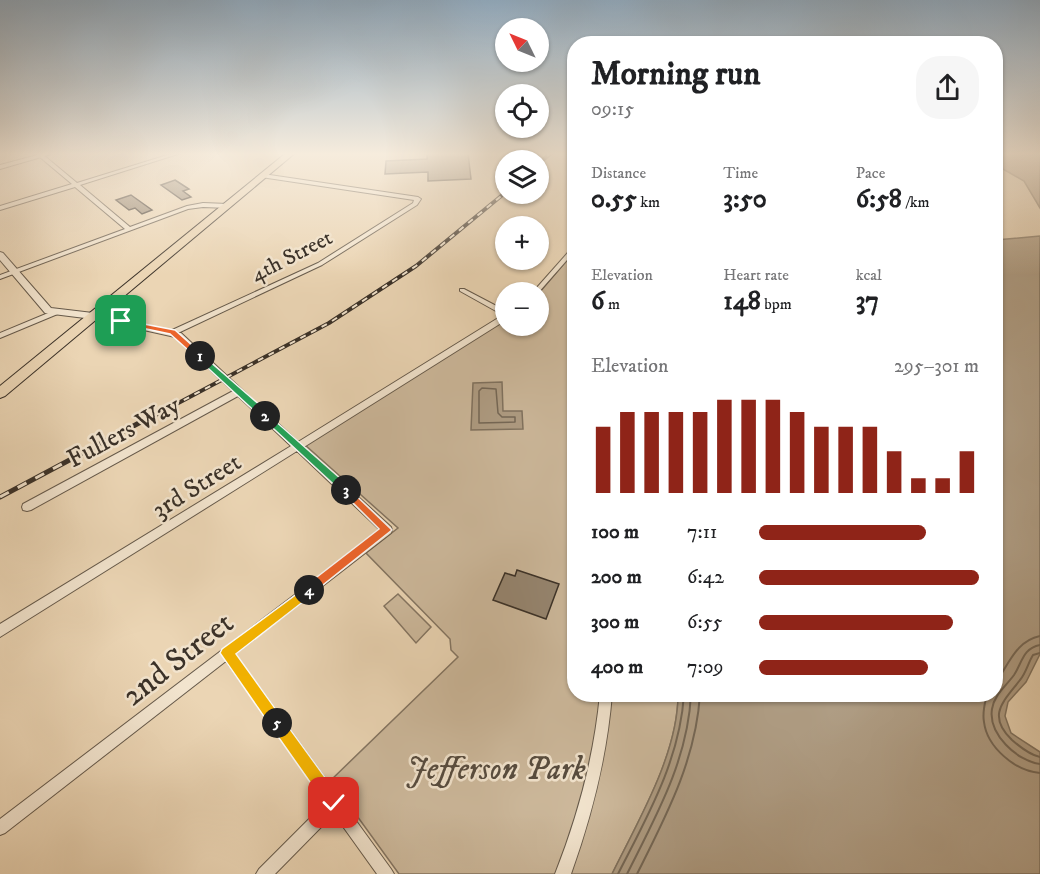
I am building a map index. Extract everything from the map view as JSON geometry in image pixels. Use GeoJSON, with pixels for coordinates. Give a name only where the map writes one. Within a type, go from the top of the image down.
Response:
{"type":"FeatureCollection","features":[{"type":"Feature","properties":{"kind":"main road"},"geometry":{"type":"LineString","coordinates":[[0,393],[242,194]]}},
{"type":"Feature","properties":{"kind":"street"},"geometry":{"type":"LineString","coordinates":[[0,208],[46,194]]}},
{"type":"Feature","properties":{"kind":"street"},"geometry":{"type":"LineString","coordinates":[[86,194],[129,229]]}},
{"type":"Feature","properties":{"kind":"street","name":"4th Street"},"geometry":{"type":"LineString","coordinates":[[172,332],[320,264],[414,204],[418,199],[383,194]]}},
{"type":"Feature","properties":{"kind":"street"},"geometry":{"type":"LineString","coordinates":[[0,277],[193,206],[228,206]]}},
{"type":"Feature","properties":{"kind":"street"},"geometry":{"type":"LineString","coordinates":[[0,255],[45,308],[56,313],[93,316],[172,332],[298,446]]}},
{"type":"Feature","properties":{"kind":"street"},"geometry":{"type":"LineString","coordinates":[[545,282],[567,257]]}},
{"type":"Feature","properties":{"kind":"street"},"geometry":{"type":"LineString","coordinates":[[462,290],[495,309]]}},
{"type":"Feature","properties":{"kind":"street"},"geometry":{"type":"LineString","coordinates":[[0,336],[56,313]]}},
{"type":"Feature","properties":{"kind":"street","name":"3rd Street"},"geometry":{"type":"LineString","coordinates":[[0,631],[495,322]]}},
{"type":"Feature","properties":{"kind":"street","name":"Fullers Way"},"geometry":{"type":"LineString","coordinates":[[27,507],[239,392]]}},
{"type":"Feature","properties":{"kind":"street","name":"2nd Street"},"geometry":{"type":"LineString","coordinates":[[0,828],[387,530],[298,446]]}},
{"type":"Feature","properties":{"kind":"street"},"geometry":{"type":"LineString","coordinates":[[227,653],[386,874]]}},
{"type":"Feature","properties":{"kind":"street"},"geometry":{"type":"LineString","coordinates":[[562,874],[595,778],[605,702]]}},
{"type":"Feature","properties":{"kind":"street"},"geometry":{"type":"LineString","coordinates":[[264,874],[334,803]]}},
{"type":"Feature","properties":{"kind":"green space","name":"Jefferson Park"},"geometry":{"type":"Polygon","coordinates":[[[567,260],[567,702],[677,702],[676,717],[664,764],[612,874],[399,874],[331,780],[458,657],[451,650],[450,639],[366,553],[398,528],[304,444],[495,324],[495,336],[549,336],[548,282],[567,260]]]}},
{"type":"Feature","properties":{"kind":"green space"},"geometry":{"type":"Polygon","coordinates":[[[398,594],[431,627],[416,643],[384,606],[398,594]]]}},
{"type":"Feature","properties":{"kind":"water"},"geometry":{"type":"Polygon","coordinates":[[[1032,194],[1040,194],[1040,208],[1032,194]]]}},
{"type":"Feature","properties":{"kind":"water"},"geometry":{"type":"Polygon","coordinates":[[[1040,236],[1040,654],[1026,682],[1008,702],[1005,716],[1011,733],[1040,752],[1040,874],[612,874],[664,764],[676,717],[677,702],[1003,702],[1003,239],[1040,236]]]}},
{"type":"Feature","properties":{"kind":"water"},"geometry":{"type":"Polygon","coordinates":[[[502,382],[503,411],[522,411],[523,429],[471,430],[473,383],[502,382]]]}},
{"type":"Feature","properties":{"kind":"building"},"geometry":{"type":"Polygon","coordinates":[[[173,194],[187,194],[191,197],[182,200],[173,194]]]}},
{"type":"Feature","properties":{"kind":"building"},"geometry":{"type":"Polygon","coordinates":[[[131,195],[152,210],[142,214],[135,208],[129,210],[116,200],[131,195]]]}},
{"type":"Feature","properties":{"kind":"building"},"geometry":{"type":"Polygon","coordinates":[[[517,570],[559,584],[546,619],[493,600],[505,573],[515,576],[517,570]]]}},
{"type":"Feature","properties":{"kind":"railway"},"geometry":{"type":"LineString","coordinates":[[152,417],[329,323],[416,266],[495,201]]}},
{"type":"Feature","properties":{"kind":"railway"},"geometry":{"type":"LineString","coordinates":[[0,497],[154,415]]}},
{"type":"Feature","properties":{"kind":"route"},"geometry":{"type":"LineString","coordinates":[[121,321],[178,335],[380,521],[387,530],[227,653],[334,803]]}}]}
